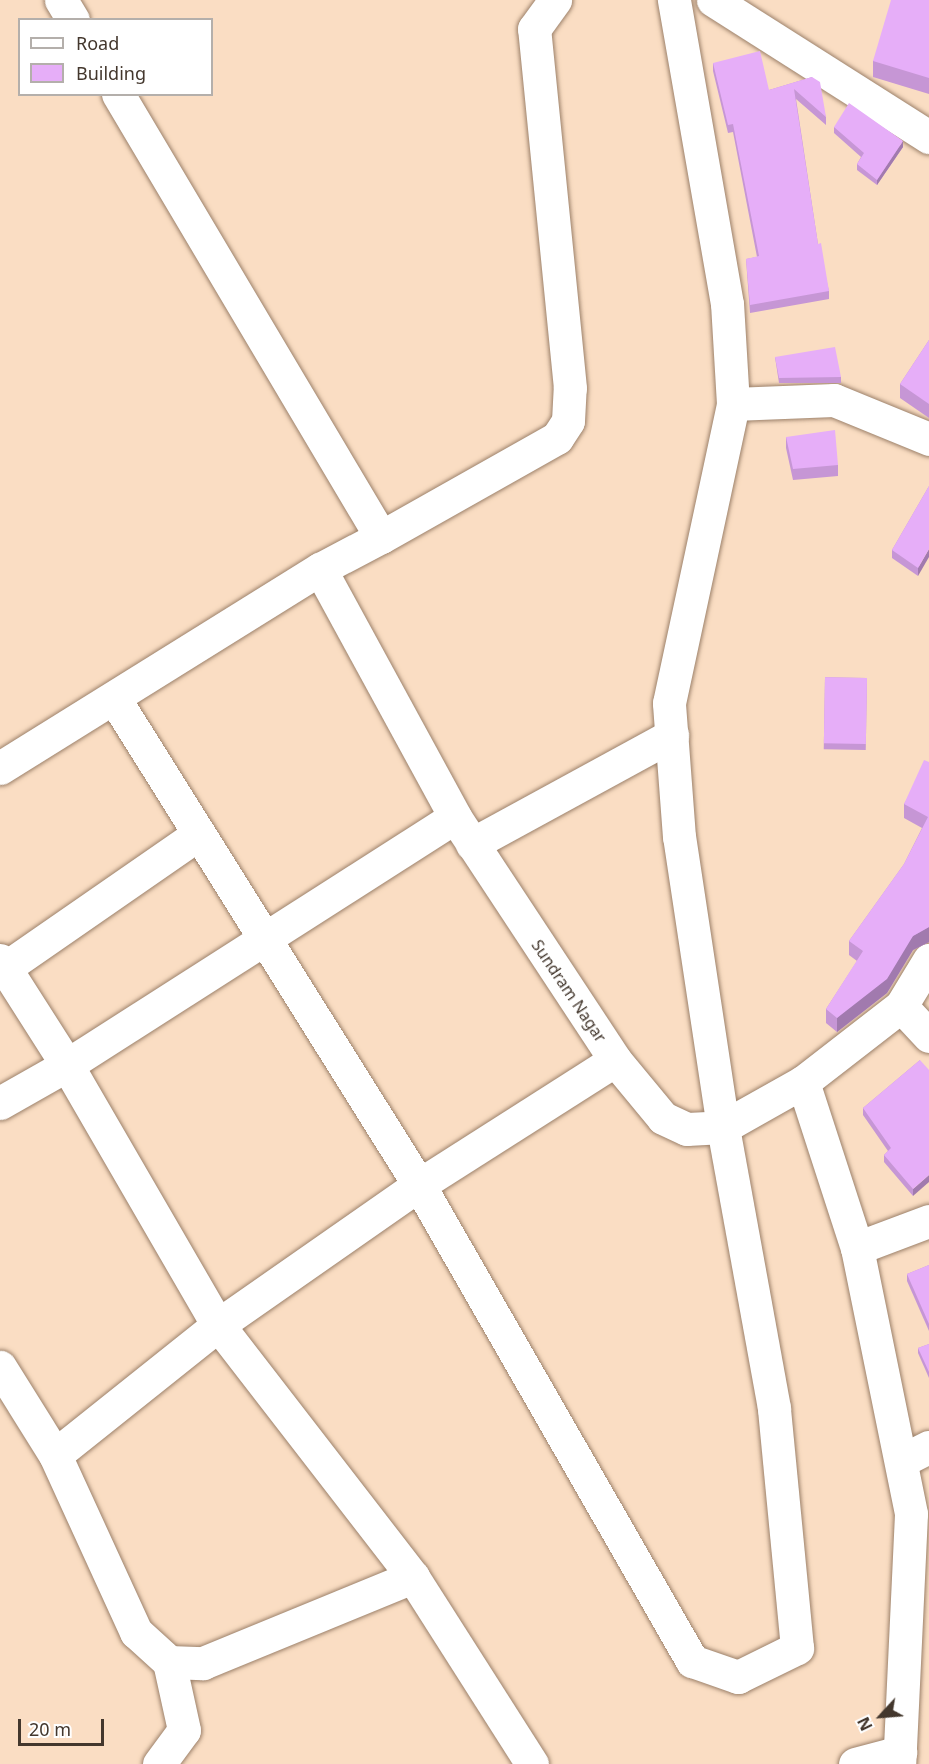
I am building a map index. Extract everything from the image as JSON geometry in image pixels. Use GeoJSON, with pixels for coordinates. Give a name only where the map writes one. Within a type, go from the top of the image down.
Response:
{"type":"FeatureCollection","features":[{"type":"Feature","properties":{"kind":"street"},"geometry":{"type":"LineString","coordinates":[[61,0],[72,18]]}},
{"type":"Feature","properties":{"kind":"street"},"geometry":{"type":"LineString","coordinates":[[0,768],[320,569],[557,438],[568,421],[570,388],[534,29],[555,0]]}},
{"type":"Feature","properties":{"kind":"street"},"geometry":{"type":"LineString","coordinates":[[114,698],[262,940],[419,1185],[692,1661],[738,1677],[796,1648],[774,1408],[723,1127],[679,837],[669,703],[680,637],[733,404],[727,304],[674,0]]}},
{"type":"Feature","properties":{"kind":"street"},"geometry":{"type":"LineString","coordinates":[[712,0],[929,137]]}},
{"type":"Feature","properties":{"kind":"street"},"geometry":{"type":"LineString","coordinates":[[118,96],[381,537]]}},
{"type":"Feature","properties":{"kind":"street"},"geometry":{"type":"LineString","coordinates":[[733,404],[834,399],[929,439]]}},
{"type":"Feature","properties":{"kind":"street","name":"Sundram Nagar"},"geometry":{"type":"LineString","coordinates":[[320,569],[464,830],[615,1060],[663,1118],[687,1129],[723,1127],[803,1082],[901,1006],[929,960]]}},
{"type":"Feature","properties":{"kind":"street"},"geometry":{"type":"LineString","coordinates":[[0,1103],[67,1065],[262,940],[464,830],[672,735]]}},
{"type":"Feature","properties":{"kind":"street"},"geometry":{"type":"LineString","coordinates":[[197,835],[3,964],[67,1065],[218,1325],[413,1577],[532,1764]]}},
{"type":"Feature","properties":{"kind":"street"},"geometry":{"type":"LineString","coordinates":[[901,1006],[929,1036]]}},
{"type":"Feature","properties":{"kind":"street"},"geometry":{"type":"LineString","coordinates":[[55,1455],[218,1325],[419,1185],[615,1060]]}},
{"type":"Feature","properties":{"kind":"street"},"geometry":{"type":"LineString","coordinates":[[803,1082],[857,1248],[915,1454],[899,1758],[855,1764]]}},
{"type":"Feature","properties":{"kind":"street"},"geometry":{"type":"LineString","coordinates":[[857,1248],[929,1221]]}},
{"type":"Feature","properties":{"kind":"street"},"geometry":{"type":"LineString","coordinates":[[0,1367],[55,1455],[136,1632],[169,1662],[184,1730],[159,1764]]}},
{"type":"Feature","properties":{"kind":"street"},"geometry":{"type":"LineString","coordinates":[[169,1662],[203,1663],[413,1577]]}},
{"type":"Feature","properties":{"kind":"building"},"geometry":{"type":"Polygon","coordinates":[[[891,0],[929,0],[929,78],[873,61],[891,0]]]}},
{"type":"Feature","properties":{"kind":"building"},"geometry":{"type":"Polygon","coordinates":[[[760,51],[769,90],[812,77],[820,82],[826,117],[794,89],[818,244],[821,243],[829,291],[750,305],[746,259],[759,256],[733,124],[728,125],[713,63],[760,51]]]}},
{"type":"Feature","properties":{"kind":"building"},"geometry":{"type":"Polygon","coordinates":[[[849,103],[903,141],[877,180],[857,164],[864,153],[834,127],[849,103]]]}},
{"type":"Feature","properties":{"kind":"building"},"geometry":{"type":"Polygon","coordinates":[[[929,340],[929,404],[900,384],[929,340]]]}},
{"type":"Feature","properties":{"kind":"building"},"geometry":{"type":"Polygon","coordinates":[[[835,347],[841,377],[779,378],[775,357],[835,347]]]}},
{"type":"Feature","properties":{"kind":"building"},"geometry":{"type":"Polygon","coordinates":[[[835,430],[838,465],[793,469],[786,437],[835,430]]]}},
{"type":"Feature","properties":{"kind":"building"},"geometry":{"type":"Polygon","coordinates":[[[929,486],[929,549],[918,568],[892,550],[929,486]]]}},
{"type":"Feature","properties":{"kind":"building"},"geometry":{"type":"Polygon","coordinates":[[[825,677],[867,678],[866,744],[824,743],[825,677]]]}},
{"type":"Feature","properties":{"kind":"building"},"geometry":{"type":"Polygon","coordinates":[[[924,760],[929,762],[929,927],[913,936],[887,979],[837,1018],[826,1009],[863,951],[849,941],[904,864],[928,817],[904,804],[924,760]]]}},
{"type":"Feature","properties":{"kind":"building"},"geometry":{"type":"Polygon","coordinates":[[[920,1060],[929,1070],[929,1175],[913,1189],[884,1155],[891,1148],[863,1108],[920,1060]]]}},
{"type":"Feature","properties":{"kind":"building"},"geometry":{"type":"Polygon","coordinates":[[[929,1265],[929,1324],[907,1274],[929,1265]]]}},
{"type":"Feature","properties":{"kind":"building"},"geometry":{"type":"Polygon","coordinates":[[[929,1344],[929,1372],[918,1348],[929,1344]]]}}]}
